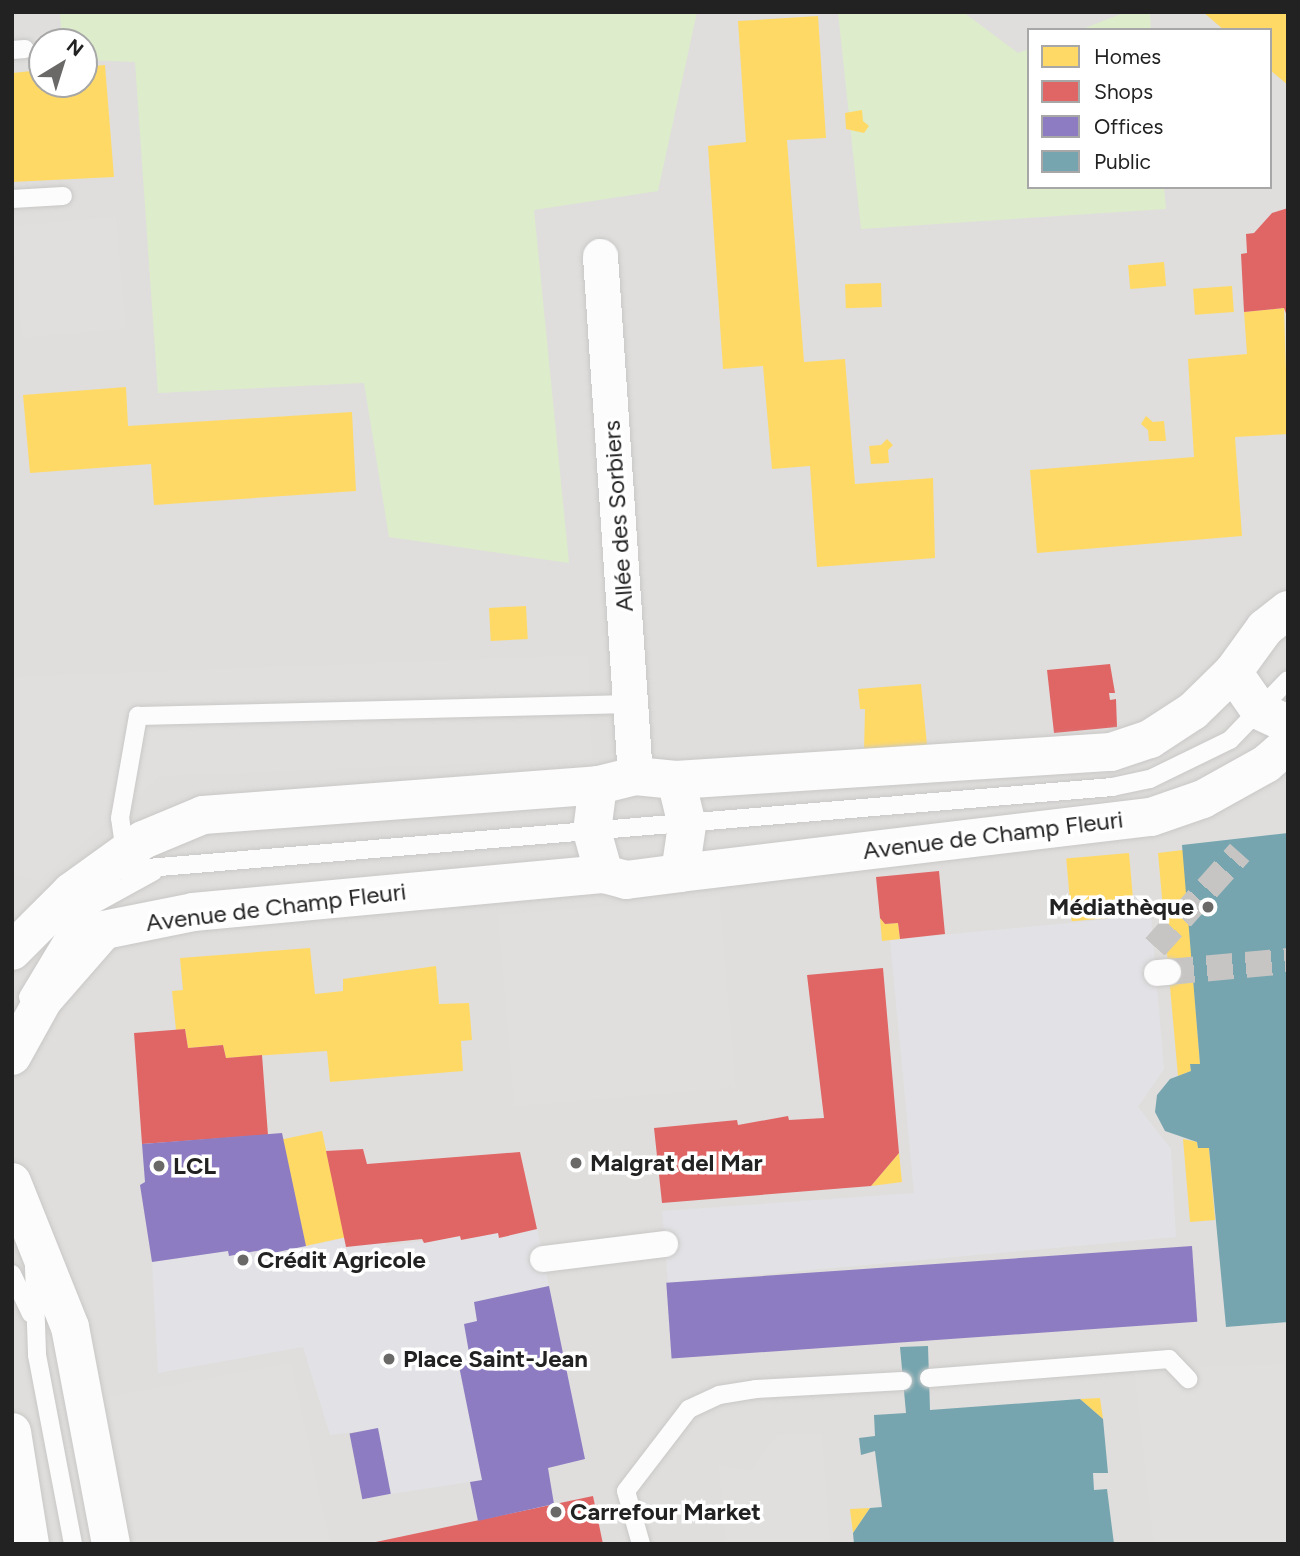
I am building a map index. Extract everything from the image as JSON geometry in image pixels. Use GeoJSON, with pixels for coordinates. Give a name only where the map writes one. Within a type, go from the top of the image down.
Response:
{"type":"FeatureCollection","features":[{"type":"Feature","properties":{"kind":"street","name":"Allée des Sorbiers"},"geometry":{"type":"LineString","coordinates":[[600,256],[635,776]]}},
{"type":"Feature","properties":{"kind":"street","name":"Avenue de Champ Fleuri"},"geometry":{"type":"LineString","coordinates":[[12,951],[71,892],[143,840],[203,815],[598,785],[635,776],[676,780],[1111,752],[1150,739],[1193,711],[1233,672],[1265,628],[1286,615]]}},
{"type":"Feature","properties":{"kind":"street"},"geometry":{"type":"LineString","coordinates":[[1233,672],[1274,718]]}},
{"type":"Feature","properties":{"kind":"street","name":"Avenue de Champ Fleuri"},"geometry":{"type":"LineString","coordinates":[[12,1056],[43,1000],[104,930],[193,912],[604,874],[626,880],[1151,817],[1203,799],[1266,764],[1288,745]]}},
{"type":"Feature","properties":{"kind":"street"},"geometry":{"type":"LineString","coordinates":[[676,780],[687,825],[680,873]]}},
{"type":"Feature","properties":{"kind":"street"},"geometry":{"type":"LineString","coordinates":[[598,785],[592,831],[604,874]]}},
{"type":"Feature","properties":{"kind":"street"},"geometry":{"type":"LineString","coordinates":[[12,1182],[23,1260],[70,1327],[111,1544]]}},
{"type":"Feature","properties":{"kind":"street"},"geometry":{"type":"LineString","coordinates":[[542,1259],[665,1244]]}},
{"type":"Feature","properties":{"kind":"street"},"geometry":{"type":"LineString","coordinates":[[12,1432],[30,1544]]}},
{"type":"Feature","properties":{"kind":"lane"},"geometry":{"type":"LineString","coordinates":[[12,199],[63,196]]}},
{"type":"Feature","properties":{"kind":"lane","name":"Avenue de Champ Fleuri"},"geometry":{"type":"LineString","coordinates":[[113,863],[169,866],[687,825],[1125,785],[1150,779],[1199,758],[1274,718],[1288,681]]}},
{"type":"Feature","properties":{"kind":"lane"},"geometry":{"type":"LineString","coordinates":[[113,863],[138,716],[632,704]]}},
{"type":"Feature","properties":{"kind":"lane","name":"Avenue de Champ Fleuri"},"geometry":{"type":"LineString","coordinates":[[12,1048],[32,985],[89,907],[133,880],[169,866]]}},
{"type":"Feature","properties":{"kind":"lane"},"geometry":{"type":"LineString","coordinates":[[23,1260],[36,1324]]}},
{"type":"Feature","properties":{"kind":"lane"},"geometry":{"type":"LineString","coordinates":[[23,1260],[36,1324],[37,1355],[73,1544]]}},
{"type":"Feature","properties":{"kind":"lane"},"geometry":{"type":"LineString","coordinates":[[929,1378],[1169,1359],[1188,1380]]}},
{"type":"Feature","properties":{"kind":"lane"},"geometry":{"type":"LineString","coordinates":[[641,1544],[626,1491],[671,1427],[689,1409],[719,1395],[903,1381]]}},
{"type":"Feature","properties":{"kind":"shaded area"},"geometry":{"type":"Polygon","coordinates":[[[12,12],[1288,12],[1288,1544],[12,1544],[12,12]]]}},
{"type":"Feature","properties":{"kind":"shaded area"},"geometry":{"type":"Polygon","coordinates":[[[116,217],[126,329],[22,338],[12,226],[116,217]]]}},
{"type":"Feature","properties":{"kind":"shaded area"},"geometry":{"type":"Polygon","coordinates":[[[588,655],[592,759],[160,776],[39,881],[12,873],[12,677],[588,655]]]}},
{"type":"Feature","properties":{"kind":"shaded area"},"geometry":{"type":"Polygon","coordinates":[[[719,896],[736,1087],[515,1107],[498,915],[719,896]]]}},
{"type":"Feature","properties":{"kind":"shaded area"},"geometry":{"type":"Polygon","coordinates":[[[1151,915],[1164,1069],[1138,1107],[1171,1149],[1176,1237],[668,1283],[662,1211],[914,1193],[890,940],[1151,915]]]}},
{"type":"Feature","properties":{"kind":"shaded area","name":"Place Saint-Jean"},"geometry":{"type":"Polygon","coordinates":[[[537,1229],[549,1286],[474,1302],[477,1321],[471,1364],[459,1367],[482,1480],[391,1494],[378,1429],[330,1435],[303,1347],[158,1373],[152,1262],[228,1251],[229,1256],[267,1249],[268,1254],[344,1238],[347,1247],[384,1241],[386,1246],[460,1236],[461,1240],[498,1233],[500,1238],[537,1229]]]}},
{"type":"Feature","properties":{"kind":"shaded area"},"geometry":{"type":"Polygon","coordinates":[[[291,1363],[330,1544],[137,1544],[108,1397],[291,1363]]]}},
{"type":"Feature","properties":{"kind":"shaded area"},"geometry":{"type":"Polygon","coordinates":[[[1288,1364],[1288,1544],[1154,1544],[1134,1370],[1288,1364]]]}},
{"type":"Feature","properties":{"kind":"shaded area"},"geometry":{"type":"Polygon","coordinates":[[[822,1434],[830,1544],[726,1544],[719,1465],[752,1471],[777,1435],[822,1434]]]}},
{"type":"Feature","properties":{"kind":"green space"},"geometry":{"type":"Polygon","coordinates":[[[60,12],[697,12],[658,191],[534,210],[569,563],[389,537],[364,383],[158,393],[135,62],[98,61],[98,28],[61,28],[60,12]]]}},
{"type":"Feature","properties":{"kind":"green space"},"geometry":{"type":"Polygon","coordinates":[[[838,12],[963,12],[1018,53],[1027,50],[1027,189],[1164,189],[1166,209],[861,229],[838,12]]]}},
{"type":"Feature","properties":{"kind":"green space"},"geometry":{"type":"Polygon","coordinates":[[[1126,12],[1150,12],[1151,28],[1085,28],[1126,12]]]}},
{"type":"Feature","properties":{"kind":"building: Homes"},"geometry":{"type":"Polygon","coordinates":[[[1203,12],[1288,12],[1288,85],[1272,72],[1272,28],[1222,28],[1203,12]]]}},
{"type":"Feature","properties":{"kind":"building: Homes"},"geometry":{"type":"Polygon","coordinates":[[[818,16],[826,138],[787,140],[804,362],[845,359],[855,484],[933,478],[935,558],[817,567],[810,466],[772,469],[763,366],[723,369],[708,146],[746,142],[738,21],[818,16]]]}},
{"type":"Feature","properties":{"kind":"building: Homes"},"geometry":{"type":"Polygon","coordinates":[[[105,65],[114,177],[12,182],[12,73],[28,71],[28,98],[98,98],[98,66],[105,65]]]}},
{"type":"Feature","properties":{"kind":"building: Homes"},"geometry":{"type":"Polygon","coordinates":[[[862,110],[863,121],[869,126],[864,133],[846,129],[845,113],[862,110]]]}},
{"type":"Feature","properties":{"kind":"building: Homes"},"geometry":{"type":"Polygon","coordinates":[[[1164,262],[1166,286],[1130,289],[1128,265],[1164,262]]]}},
{"type":"Feature","properties":{"kind":"building: Homes"},"geometry":{"type":"Polygon","coordinates":[[[881,283],[882,307],[846,308],[845,284],[881,283]]]}},
{"type":"Feature","properties":{"kind":"building: Homes"},"geometry":{"type":"Polygon","coordinates":[[[1232,286],[1234,312],[1195,315],[1193,289],[1232,286]]]}},
{"type":"Feature","properties":{"kind":"building: Homes"},"geometry":{"type":"Polygon","coordinates":[[[1284,308],[1288,434],[1235,437],[1242,536],[1037,553],[1030,470],[1194,457],[1188,359],[1247,354],[1244,312],[1284,308]]]}},
{"type":"Feature","properties":{"kind":"building: Homes"},"geometry":{"type":"Polygon","coordinates":[[[126,387],[128,426],[352,412],[356,491],[154,505],[151,464],[30,473],[23,395],[126,387]]]}},
{"type":"Feature","properties":{"kind":"building: Homes"},"geometry":{"type":"Polygon","coordinates":[[[1146,416],[1153,422],[1164,421],[1166,441],[1149,441],[1148,430],[1141,424],[1146,416]]]}},
{"type":"Feature","properties":{"kind":"building: Homes"},"geometry":{"type":"Polygon","coordinates":[[[887,439],[893,445],[888,450],[889,463],[871,464],[869,446],[881,445],[887,439]]]}},
{"type":"Feature","properties":{"kind":"building: Homes"},"geometry":{"type":"Polygon","coordinates":[[[526,606],[528,639],[491,641],[489,608],[526,606]]]}},
{"type":"Feature","properties":{"kind":"building: Homes"},"geometry":{"type":"Polygon","coordinates":[[[921,684],[927,745],[864,751],[865,709],[860,709],[858,689],[921,684]]]}},
{"type":"Feature","properties":{"kind":"building: Homes"},"geometry":{"type":"Polygon","coordinates":[[[1183,850],[1200,1064],[1190,1064],[1191,1071],[1178,1076],[1158,853],[1183,850]]]}},
{"type":"Feature","properties":{"kind":"building: Homes"},"geometry":{"type":"Polygon","coordinates":[[[1129,853],[1134,916],[1072,921],[1066,858],[1129,853]]]}},
{"type":"Feature","properties":{"kind":"building: Homes"},"geometry":{"type":"Polygon","coordinates":[[[880,918],[885,924],[898,923],[900,939],[882,941],[880,918]]]}},
{"type":"Feature","properties":{"kind":"building: Homes"},"geometry":{"type":"Polygon","coordinates":[[[310,948],[315,994],[343,991],[343,979],[436,966],[439,1004],[469,1003],[472,1040],[461,1041],[463,1071],[330,1082],[327,1051],[226,1058],[223,1045],[188,1048],[185,1029],[176,1030],[172,991],[183,990],[180,958],[310,948]]]}},
{"type":"Feature","properties":{"kind":"building: Homes"},"geometry":{"type":"Polygon","coordinates":[[[322,1131],[345,1238],[306,1246],[283,1139],[322,1131]]]}},
{"type":"Feature","properties":{"kind":"building: Homes"},"geometry":{"type":"Polygon","coordinates":[[[1183,1139],[1197,1142],[1198,1148],[1209,1148],[1215,1220],[1190,1222],[1183,1139]]]}},
{"type":"Feature","properties":{"kind":"building: Homes"},"geometry":{"type":"Polygon","coordinates":[[[899,1153],[902,1182],[871,1186],[899,1153]]]}},
{"type":"Feature","properties":{"kind":"building: Homes"},"geometry":{"type":"Polygon","coordinates":[[[1100,1398],[1103,1419],[1080,1399],[1100,1398]]]}},
{"type":"Feature","properties":{"kind":"building: Homes"},"geometry":{"type":"Polygon","coordinates":[[[870,1508],[853,1533],[850,1509],[870,1508]]]}},
{"type":"Feature","properties":{"kind":"building: Shops"},"geometry":{"type":"Polygon","coordinates":[[[1288,208],[1288,319],[1284,308],[1244,312],[1241,254],[1247,253],[1246,234],[1254,233],[1272,213],[1288,208]]]}},
{"type":"Feature","properties":{"kind":"building: Shops"},"geometry":{"type":"Polygon","coordinates":[[[1110,664],[1115,693],[1109,693],[1110,700],[1116,699],[1117,727],[1054,733],[1047,670],[1110,664]]]}},
{"type":"Feature","properties":{"kind":"building: Shops"},"geometry":{"type":"Polygon","coordinates":[[[939,871],[945,934],[900,939],[898,923],[885,924],[880,918],[876,877],[939,871]]]}},
{"type":"Feature","properties":{"kind":"building: Shops"},"geometry":{"type":"Polygon","coordinates":[[[883,968],[899,1153],[871,1186],[662,1203],[654,1128],[737,1120],[738,1125],[788,1116],[789,1120],[824,1118],[807,975],[883,968]]]}},
{"type":"Feature","properties":{"kind":"building: Shops"},"geometry":{"type":"Polygon","coordinates":[[[185,1029],[188,1048],[223,1045],[226,1058],[262,1055],[268,1135],[142,1144],[134,1033],[185,1029]]]}},
{"type":"Feature","properties":{"kind":"building: Shops"},"geometry":{"type":"Polygon","coordinates":[[[363,1149],[367,1164],[520,1152],[537,1229],[499,1238],[498,1233],[461,1240],[460,1236],[424,1243],[422,1239],[346,1247],[326,1151],[363,1149]]]}},
{"type":"Feature","properties":{"kind":"building: Shops","name":"Carrefour Market"},"geometry":{"type":"Polygon","coordinates":[[[593,1496],[603,1544],[371,1543],[593,1496]]]}},
{"type":"Feature","properties":{"kind":"building: Offices"},"geometry":{"type":"Polygon","coordinates":[[[282,1133],[306,1246],[268,1254],[267,1249],[229,1256],[228,1251],[152,1262],[140,1185],[145,1182],[142,1144],[282,1133]]]}},
{"type":"Feature","properties":{"kind":"building: Offices"},"geometry":{"type":"Polygon","coordinates":[[[1192,1246],[1197,1322],[672,1359],[666,1283],[1192,1246]]]}},
{"type":"Feature","properties":{"kind":"building: Offices"},"geometry":{"type":"Polygon","coordinates":[[[549,1286],[585,1459],[548,1468],[554,1504],[478,1521],[470,1482],[482,1480],[459,1366],[471,1364],[464,1324],[477,1321],[474,1302],[549,1286]]]}},
{"type":"Feature","properties":{"kind":"building: Offices"},"geometry":{"type":"Polygon","coordinates":[[[378,1428],[391,1494],[362,1499],[350,1434],[378,1428]]]}},
{"type":"Feature","properties":{"kind":"building: Public"},"geometry":{"type":"Polygon","coordinates":[[[1288,833],[1288,1322],[1226,1327],[1209,1148],[1198,1148],[1197,1142],[1165,1131],[1155,1112],[1157,1095],[1170,1079],[1191,1071],[1190,1064],[1200,1064],[1182,845],[1288,833]]]}},
{"type":"Feature","properties":{"kind":"building: Public"},"geometry":{"type":"Polygon","coordinates":[[[928,1346],[930,1410],[1080,1399],[1103,1419],[1108,1473],[1093,1473],[1094,1490],[1107,1489],[1114,1544],[854,1544],[853,1533],[870,1508],[882,1507],[875,1451],[861,1455],[859,1438],[875,1436],[874,1415],[906,1413],[900,1347],[928,1346]]]}},
{"type":"Feature","properties":{"kind":"tunnel"},"geometry":{"type":"LineString","coordinates":[[1155,947],[1240,852]]}},
{"type":"Feature","properties":{"kind":"tunnel"},"geometry":{"type":"LineString","coordinates":[[1168,972],[1288,961]]}},
{"type":"Feature","properties":{"kind":"place","name":"Médiathèque"},"geometry":{"type":"Point","coordinates":[1208,907]}},
{"type":"Feature","properties":{"kind":"place","name":"Malgrat del Mar"},"geometry":{"type":"Point","coordinates":[576,1163]}},
{"type":"Feature","properties":{"kind":"place","name":"LCL"},"geometry":{"type":"Point","coordinates":[159,1166]}},
{"type":"Feature","properties":{"kind":"place","name":"Crédit Agricole"},"geometry":{"type":"Point","coordinates":[243,1260]}},
{"type":"Feature","properties":{"kind":"place","name":"Place Saint-Jean"},"geometry":{"type":"Point","coordinates":[389,1359]}},
{"type":"Feature","properties":{"kind":"place","name":"Carrefour Market"},"geometry":{"type":"Point","coordinates":[556,1512]}}]}
